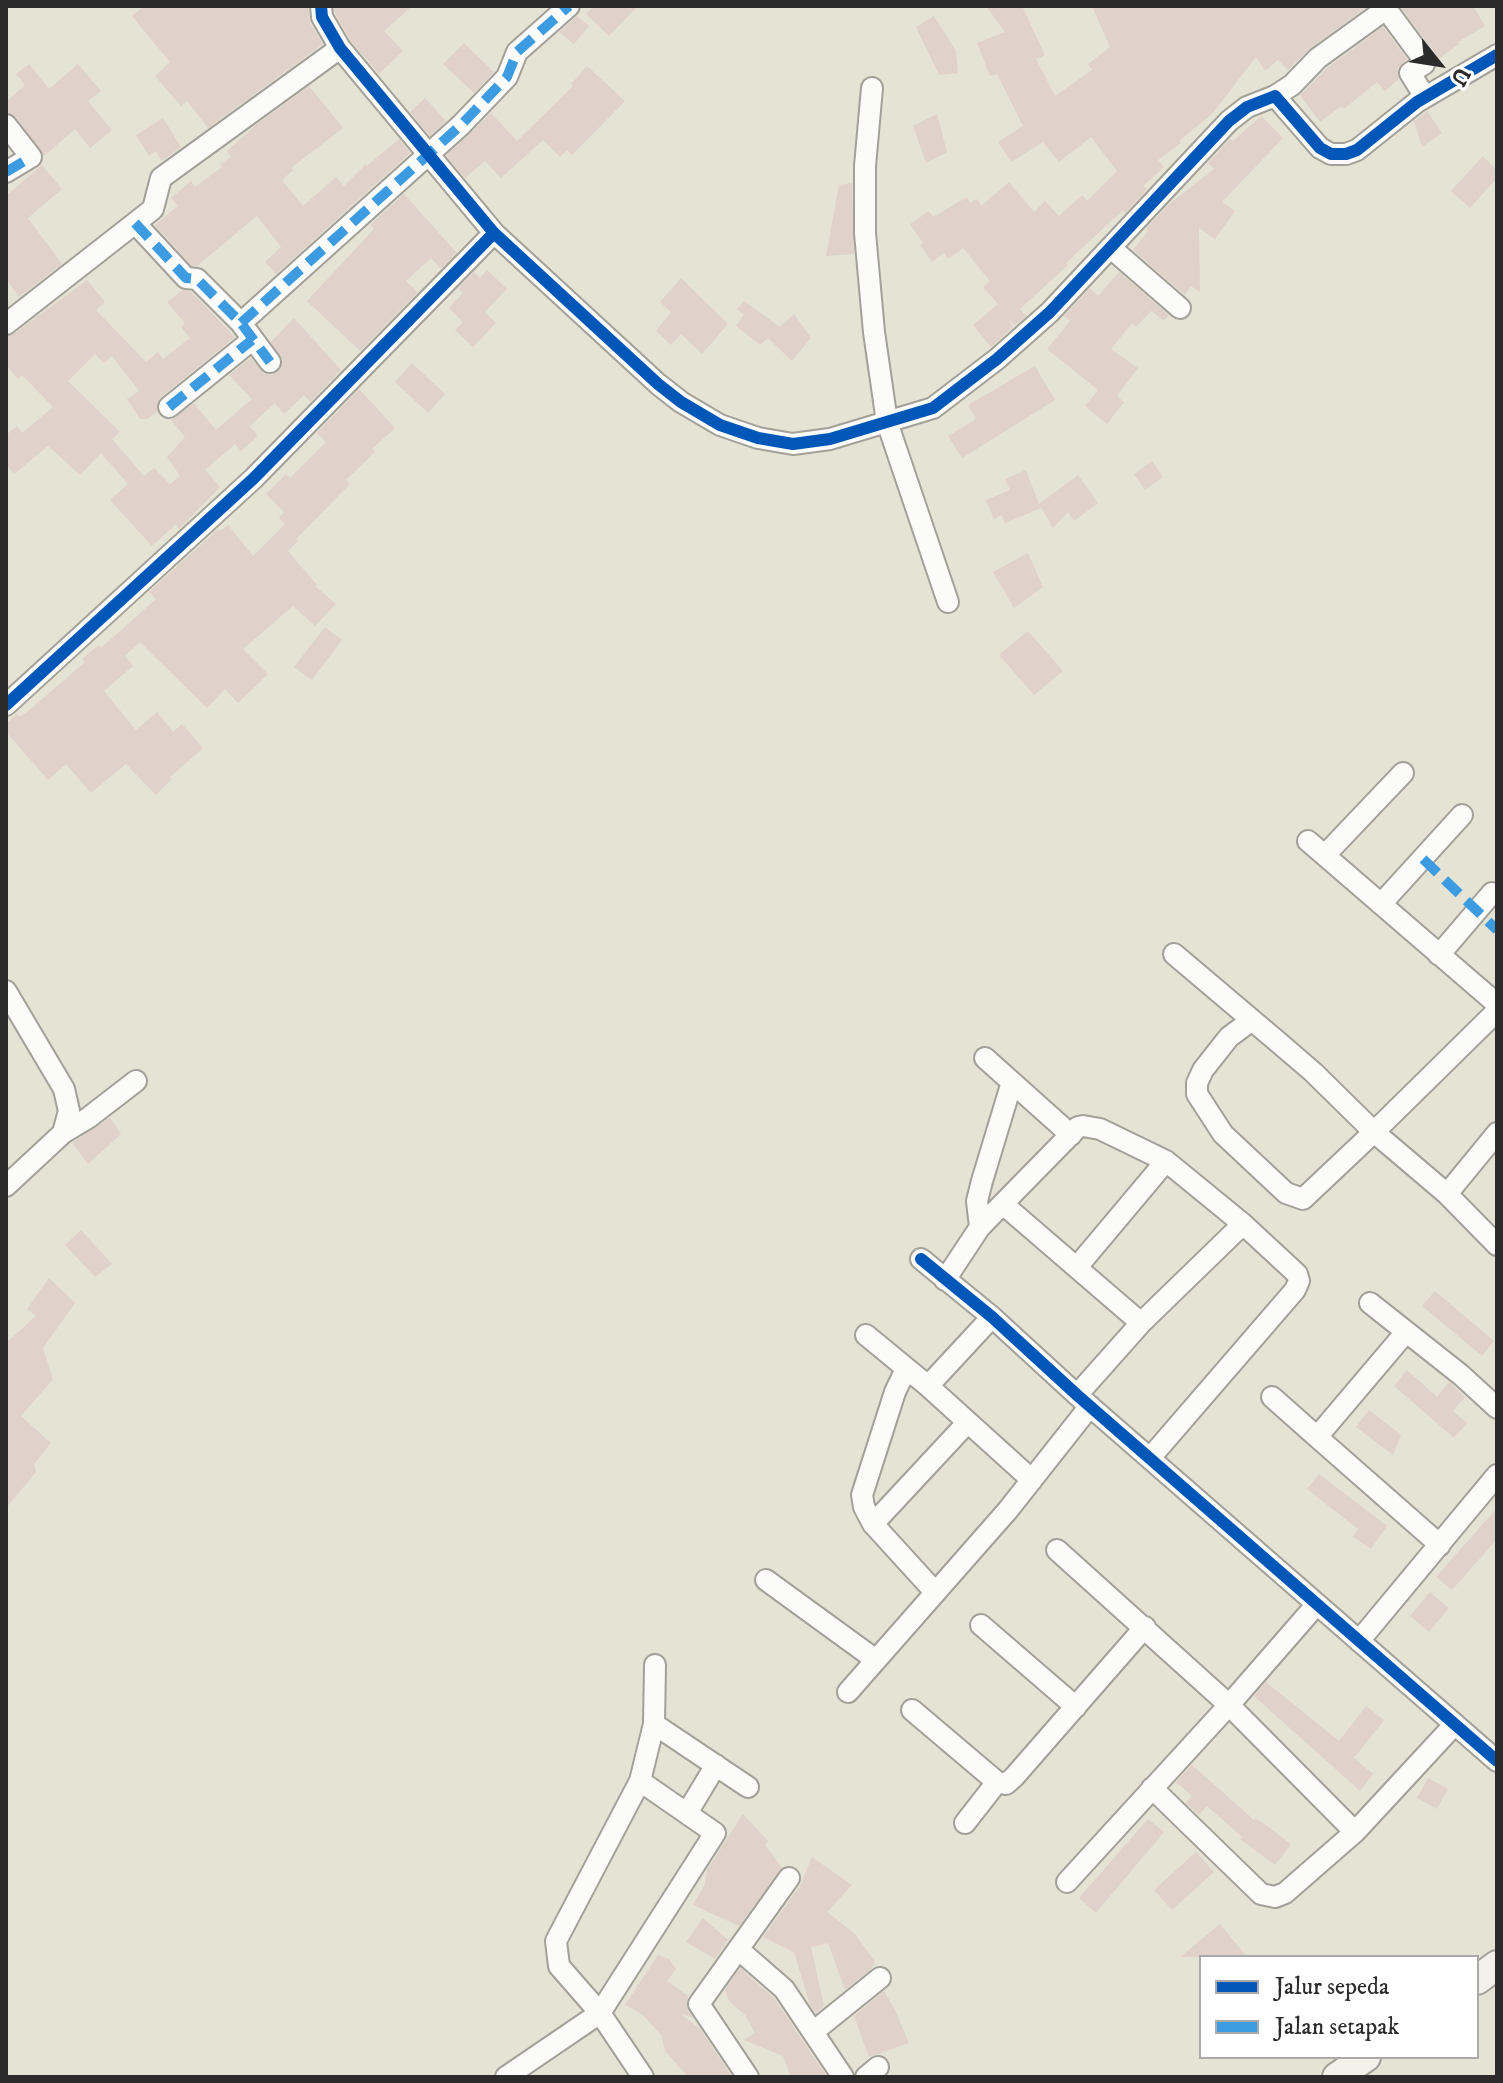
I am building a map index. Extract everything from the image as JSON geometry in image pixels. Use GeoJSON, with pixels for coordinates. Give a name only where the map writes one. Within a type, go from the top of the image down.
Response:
{"type":"FeatureCollection","features":[{"type":"Feature","properties":{"kind":"main road"},"geometry":{"type":"LineString","coordinates":[[1479,1978],[1497,1965]]}},
{"type":"Feature","properties":{"kind":"main road"},"geometry":{"type":"LineString","coordinates":[[1337,2077],[1363,2059]]}},
{"type":"Feature","properties":{"kind":"street"},"geometry":{"type":"LineString","coordinates":[[321,6],[322,17],[340,48],[494,233],[681,402],[720,425],[758,438],[793,444],[830,439],[933,408],[997,359],[1050,312],[1229,121],[1247,107],[1275,96],[1292,85],[1318,58],[1385,8],[1424,60],[1424,64],[1410,73],[1425,97]]}},
{"type":"Feature","properties":{"kind":"street"},"geometry":{"type":"LineString","coordinates":[[169,407],[345,232],[461,125],[507,77],[517,52],[569,6]]}},
{"type":"Feature","properties":{"kind":"street"},"geometry":{"type":"LineString","coordinates":[[6,324],[153,209],[161,178],[340,48]]}},
{"type":"Feature","properties":{"kind":"street"},"geometry":{"type":"LineString","coordinates":[[1275,96],[1320,148],[1331,154],[1346,154],[1357,150],[1425,97],[1497,55]]}},
{"type":"Feature","properties":{"kind":"street"},"geometry":{"type":"LineString","coordinates":[[872,88],[865,166],[865,233],[874,332],[893,421],[948,602]]}},
{"type":"Feature","properties":{"kind":"street"},"geometry":{"type":"LineString","coordinates":[[6,125],[31,157],[6,172]]}},
{"type":"Feature","properties":{"kind":"street"},"geometry":{"type":"LineString","coordinates":[[135,223],[186,278],[197,279],[246,331],[270,362]]}},
{"type":"Feature","properties":{"kind":"street"},"geometry":{"type":"LineString","coordinates":[[6,705],[254,478],[494,233]]}},
{"type":"Feature","properties":{"kind":"street"},"geometry":{"type":"LineString","coordinates":[[1111,248],[1180,308]]}},
{"type":"Feature","properties":{"kind":"street"},"geometry":{"type":"LineString","coordinates":[[1325,855],[1403,773]]}},
{"type":"Feature","properties":{"kind":"street"},"geometry":{"type":"LineString","coordinates":[[1381,904],[1462,815]]}},
{"type":"Feature","properties":{"kind":"street"},"geometry":{"type":"LineString","coordinates":[[1308,841],[1497,1004]]}},
{"type":"Feature","properties":{"kind":"street"},"geometry":{"type":"LineString","coordinates":[[1439,955],[1492,893]]}},
{"type":"Feature","properties":{"kind":"street"},"geometry":{"type":"LineString","coordinates":[[1174,954],[1313,1072],[1374,1132],[1447,1194],[1497,1245]]}},
{"type":"Feature","properties":{"kind":"street"},"geometry":{"type":"LineString","coordinates":[[6,991],[64,1089],[69,1111],[63,1133]]}},
{"type":"Feature","properties":{"kind":"street"},"geometry":{"type":"LineString","coordinates":[[1252,1020],[1229,1037],[1203,1070],[1197,1083],[1197,1094],[1223,1134],[1286,1193],[1303,1199],[1497,1011]]}},
{"type":"Feature","properties":{"kind":"street"},"geometry":{"type":"LineString","coordinates":[[985,1058],[1071,1135]]}},
{"type":"Feature","properties":{"kind":"street"},"geometry":{"type":"LineString","coordinates":[[6,1186],[63,1133],[136,1081]]}},
{"type":"Feature","properties":{"kind":"street"},"geometry":{"type":"LineString","coordinates":[[980,1227],[977,1201],[1012,1082]]}},
{"type":"Feature","properties":{"kind":"street"},"geometry":{"type":"LineString","coordinates":[[945,1280],[980,1227],[1083,1126],[1100,1129],[1166,1161],[1243,1224],[1297,1274],[1299,1281],[1295,1290],[1150,1458]]}},
{"type":"Feature","properties":{"kind":"street"},"geometry":{"type":"LineString","coordinates":[[1447,1194],[1497,1133]]}},
{"type":"Feature","properties":{"kind":"street"},"geometry":{"type":"LineString","coordinates":[[1077,1267],[1166,1161]]}},
{"type":"Feature","properties":{"kind":"street"},"geometry":{"type":"LineString","coordinates":[[1004,1205],[1141,1323]]}},
{"type":"Feature","properties":{"kind":"street"},"geometry":{"type":"LineString","coordinates":[[848,1692],[1032,1480],[1083,1400],[1141,1323],[1243,1224]]}},
{"type":"Feature","properties":{"kind":"street"},"geometry":{"type":"LineString","coordinates":[[921,1259],[992,1317],[1497,1761]]}},
{"type":"Feature","properties":{"kind":"street"},"geometry":{"type":"LineString","coordinates":[[1370,1303],[1461,1375],[1497,1408]]}},
{"type":"Feature","properties":{"kind":"street"},"geometry":{"type":"LineString","coordinates":[[928,1386],[992,1317]]}},
{"type":"Feature","properties":{"kind":"street"},"geometry":{"type":"LineString","coordinates":[[1317,1437],[1406,1332]]}},
{"type":"Feature","properties":{"kind":"street"},"geometry":{"type":"LineString","coordinates":[[866,1335],[1032,1480]]}},
{"type":"Feature","properties":{"kind":"street"},"geometry":{"type":"LineString","coordinates":[[906,1369],[895,1392],[862,1495],[873,1524],[935,1592]]}},
{"type":"Feature","properties":{"kind":"street"},"geometry":{"type":"LineString","coordinates":[[1272,1397],[1440,1545]]}},
{"type":"Feature","properties":{"kind":"street"},"geometry":{"type":"LineString","coordinates":[[873,1524],[967,1423]]}},
{"type":"Feature","properties":{"kind":"street"},"geometry":{"type":"LineString","coordinates":[[1359,1641],[1497,1475]]}},
{"type":"Feature","properties":{"kind":"street"},"geometry":{"type":"LineString","coordinates":[[1057,1550],[1229,1705],[1355,1832]]}},
{"type":"Feature","properties":{"kind":"street"},"geometry":{"type":"LineString","coordinates":[[766,1580],[876,1660]]}},
{"type":"Feature","properties":{"kind":"street"},"geometry":{"type":"LineString","coordinates":[[1067,1882],[1317,1604]]}},
{"type":"Feature","properties":{"kind":"street"},"geometry":{"type":"LineString","coordinates":[[981,1625],[1076,1707]]}},
{"type":"Feature","properties":{"kind":"street"},"geometry":{"type":"LineString","coordinates":[[912,1710],[997,1782],[1006,1784],[1145,1627]]}},
{"type":"Feature","properties":{"kind":"street"},"geometry":{"type":"LineString","coordinates":[[643,2077],[600,2013],[559,1966],[556,1941],[640,1781],[654,1724],[655,1665]]}},
{"type":"Feature","properties":{"kind":"street"},"geometry":{"type":"LineString","coordinates":[[654,1724],[748,1787]]}},
{"type":"Feature","properties":{"kind":"street"},"geometry":{"type":"LineString","coordinates":[[1152,1788],[1261,1894],[1275,1897],[1285,1893],[1355,1832],[1455,1724]]}},
{"type":"Feature","properties":{"kind":"street"},"geometry":{"type":"LineString","coordinates":[[687,1813],[716,1765]]}},
{"type":"Feature","properties":{"kind":"street"},"geometry":{"type":"LineString","coordinates":[[501,2071],[600,2013],[715,1833],[640,1781]]}},
{"type":"Feature","properties":{"kind":"street"},"geometry":{"type":"LineString","coordinates":[[965,1823],[997,1782]]}},
{"type":"Feature","properties":{"kind":"street"},"geometry":{"type":"LineString","coordinates":[[748,2077],[699,2004],[789,1878]]}},
{"type":"Feature","properties":{"kind":"street"},"geometry":{"type":"LineString","coordinates":[[738,1949],[784,1989],[843,2077]]}},
{"type":"Feature","properties":{"kind":"street"},"geometry":{"type":"LineString","coordinates":[[813,2032],[880,1978]]}},
{"type":"Feature","properties":{"kind":"building"},"geometry":{"type":"Polygon","coordinates":[[[144,6],[308,6],[310,23],[323,44],[208,128],[187,101],[181,106],[155,76],[170,62],[132,16],[144,6]]]}},
{"type":"Feature","properties":{"kind":"building"},"geometry":{"type":"Polygon","coordinates":[[[334,6],[412,6],[384,31],[403,51],[379,74],[351,41],[334,6]]]}},
{"type":"Feature","properties":{"kind":"building"},"geometry":{"type":"Polygon","coordinates":[[[594,6],[638,6],[609,36],[586,14],[594,6]]]}},
{"type":"Feature","properties":{"kind":"building"},"geometry":{"type":"Polygon","coordinates":[[[986,6],[1022,6],[1045,55],[1036,59],[1055,96],[1092,70],[1088,64],[1110,47],[1092,6],[1368,6],[1310,48],[1288,70],[1278,60],[1265,71],[1256,57],[1212,114],[1158,160],[1164,167],[1143,186],[1147,189],[1020,309],[1026,316],[1016,325],[1008,319],[1013,327],[991,347],[973,325],[998,304],[983,287],[990,281],[963,248],[948,259],[944,253],[932,262],[910,224],[929,211],[933,217],[967,197],[970,203],[977,199],[981,206],[1009,182],[1034,212],[1045,201],[1059,216],[1082,195],[1087,201],[1117,171],[1091,137],[1059,162],[1043,142],[1011,162],[998,142],[1023,126],[997,74],[990,76],[977,43],[1005,32],[986,6]]]}},
{"type":"Feature","properties":{"kind":"building"},"geometry":{"type":"Polygon","coordinates":[[[1400,6],[1473,6],[1485,26],[1458,42],[1437,60],[1400,6]]]}},
{"type":"Feature","properties":{"kind":"building"},"geometry":{"type":"Polygon","coordinates":[[[577,16],[589,26],[574,44],[559,32],[577,16]]]}},
{"type":"Feature","properties":{"kind":"building"},"geometry":{"type":"Polygon","coordinates":[[[934,16],[956,51],[958,73],[939,75],[916,27],[934,16]]]}},
{"type":"Feature","properties":{"kind":"building"},"geometry":{"type":"Polygon","coordinates":[[[1383,27],[1407,59],[1398,68],[1399,79],[1385,91],[1377,82],[1344,109],[1341,106],[1320,122],[1300,95],[1327,68],[1383,27]]]}},
{"type":"Feature","properties":{"kind":"building"},"geometry":{"type":"Polygon","coordinates":[[[464,43],[494,72],[474,93],[443,64],[464,43]]]}},
{"type":"Feature","properties":{"kind":"building"},"geometry":{"type":"Polygon","coordinates":[[[29,64],[49,89],[78,64],[101,91],[88,101],[112,130],[90,148],[75,129],[44,156],[16,117],[6,112],[6,102],[25,85],[16,74],[29,64]]]}},
{"type":"Feature","properties":{"kind":"building"},"geometry":{"type":"Polygon","coordinates":[[[587,66],[625,101],[572,155],[567,150],[560,157],[543,140],[501,178],[485,161],[465,178],[446,156],[491,113],[517,141],[573,86],[571,84],[587,66]]]}},
{"type":"Feature","properties":{"kind":"building"},"geometry":{"type":"Polygon","coordinates":[[[309,86],[343,128],[291,168],[293,170],[282,180],[303,206],[336,177],[344,186],[366,164],[399,139],[410,153],[276,274],[265,262],[281,247],[257,216],[197,266],[192,266],[155,225],[178,206],[171,198],[191,181],[195,187],[222,167],[220,164],[231,157],[227,151],[309,86]]]}},
{"type":"Feature","properties":{"kind":"building"},"geometry":{"type":"Polygon","coordinates":[[[425,98],[446,121],[430,136],[410,112],[425,98]]]}},
{"type":"Feature","properties":{"kind":"building"},"geometry":{"type":"Polygon","coordinates":[[[1427,111],[1442,133],[1422,147],[1414,121],[1427,111]]]}},
{"type":"Feature","properties":{"kind":"building"},"geometry":{"type":"Polygon","coordinates":[[[937,114],[947,152],[926,163],[913,126],[937,114]]]}},
{"type":"Feature","properties":{"kind":"building"},"geometry":{"type":"Polygon","coordinates":[[[1261,116],[1283,138],[1222,202],[1235,211],[1215,239],[1199,228],[1200,292],[1191,286],[1185,295],[1133,250],[1148,231],[1146,229],[1169,204],[1214,169],[1208,163],[1230,139],[1233,141],[1261,116]]]}},
{"type":"Feature","properties":{"kind":"building"},"geometry":{"type":"Polygon","coordinates":[[[163,118],[181,147],[162,161],[156,151],[149,156],[136,135],[163,118]]]}},
{"type":"Feature","properties":{"kind":"building"},"geometry":{"type":"Polygon","coordinates":[[[1483,156],[1497,170],[1497,178],[1470,208],[1451,191],[1483,156]]]}},
{"type":"Feature","properties":{"kind":"building"},"geometry":{"type":"Polygon","coordinates":[[[42,165],[62,189],[28,218],[62,264],[19,297],[6,279],[6,196],[42,165]]]}},
{"type":"Feature","properties":{"kind":"building"},"geometry":{"type":"Polygon","coordinates":[[[852,183],[854,254],[826,256],[839,185],[852,183]]]}},
{"type":"Feature","properties":{"kind":"building"},"geometry":{"type":"Polygon","coordinates":[[[404,194],[457,253],[441,269],[431,258],[406,281],[418,292],[360,351],[307,301],[374,229],[370,225],[404,194]]]}},
{"type":"Feature","properties":{"kind":"building"},"geometry":{"type":"Polygon","coordinates":[[[487,270],[507,289],[485,312],[496,323],[473,347],[455,330],[463,322],[449,308],[463,293],[458,288],[474,272],[480,278],[487,270]]]}},
{"type":"Feature","properties":{"kind":"building"},"geometry":{"type":"Polygon","coordinates":[[[1119,272],[1169,315],[1164,321],[1151,311],[1136,327],[1132,323],[1111,349],[1138,368],[1117,396],[1124,402],[1107,424],[1085,406],[1098,390],[1047,349],[1070,321],[1064,316],[1090,288],[1098,296],[1119,272]]]}},
{"type":"Feature","properties":{"kind":"building"},"geometry":{"type":"Polygon","coordinates":[[[681,278],[728,324],[702,354],[681,334],[671,345],[656,331],[671,312],[660,302],[681,278]]]}},
{"type":"Feature","properties":{"kind":"building"},"geometry":{"type":"Polygon","coordinates":[[[87,280],[105,302],[96,310],[146,362],[158,352],[163,359],[190,338],[181,327],[185,323],[167,302],[183,290],[191,292],[235,337],[161,397],[157,412],[147,419],[140,419],[127,399],[139,391],[112,356],[104,363],[95,354],[68,381],[120,432],[112,439],[144,476],[154,468],[170,484],[180,476],[167,457],[185,437],[171,420],[194,403],[216,430],[252,399],[229,375],[251,358],[264,374],[278,372],[283,360],[271,342],[294,318],[341,370],[310,402],[304,395],[284,414],[275,403],[250,426],[258,436],[241,451],[235,444],[205,470],[220,487],[179,529],[176,524],[152,546],[110,500],[128,484],[101,453],[80,475],[48,446],[14,474],[6,464],[6,435],[17,426],[22,433],[53,407],[22,375],[18,379],[6,365],[6,337],[87,280]]]}},
{"type":"Feature","properties":{"kind":"building"},"geometry":{"type":"Polygon","coordinates":[[[744,301],[780,327],[794,314],[811,338],[792,361],[768,338],[760,345],[736,326],[744,315],[737,309],[744,301]]]}},
{"type":"Feature","properties":{"kind":"building"},"geometry":{"type":"Polygon","coordinates":[[[412,363],[445,394],[428,413],[395,382],[412,363]]]}},
{"type":"Feature","properties":{"kind":"building"},"geometry":{"type":"Polygon","coordinates":[[[1035,366],[1055,400],[962,458],[948,436],[976,419],[968,405],[1035,366]]]}},
{"type":"Feature","properties":{"kind":"building"},"geometry":{"type":"Polygon","coordinates":[[[359,389],[395,428],[372,449],[375,452],[346,480],[350,484],[288,551],[315,586],[336,604],[315,626],[293,606],[243,649],[268,674],[238,703],[225,689],[207,708],[140,642],[125,656],[133,666],[104,691],[136,730],[157,712],[173,732],[182,724],[203,748],[170,777],[172,779],[156,795],[126,764],[91,793],[66,764],[48,780],[6,732],[6,724],[17,714],[20,717],[33,707],[85,662],[82,659],[99,645],[101,648],[156,599],[149,592],[218,529],[220,531],[228,525],[253,556],[285,524],[279,518],[284,512],[266,494],[286,474],[290,478],[326,442],[317,433],[359,389]]]}},
{"type":"Feature","properties":{"kind":"building"},"geometry":{"type":"Polygon","coordinates":[[[1152,461],[1163,477],[1145,490],[1134,474],[1152,461]]]}},
{"type":"Feature","properties":{"kind":"building"},"geometry":{"type":"Polygon","coordinates":[[[1026,470],[1039,504],[1078,475],[1098,503],[1074,521],[1068,512],[1053,528],[1040,505],[1041,508],[1005,523],[1002,515],[994,519],[986,500],[1010,490],[1005,479],[1026,470]]]}},
{"type":"Feature","properties":{"kind":"building"},"geometry":{"type":"Polygon","coordinates":[[[1028,553],[1043,587],[1014,608],[993,572],[1028,553]]]}},
{"type":"Feature","properties":{"kind":"building"},"geometry":{"type":"Polygon","coordinates":[[[325,627],[342,640],[312,680],[294,667],[325,627]]]}},
{"type":"Feature","properties":{"kind":"building"},"geometry":{"type":"Polygon","coordinates":[[[1028,631],[1063,671],[1034,695],[999,655],[1028,631]]]}},
{"type":"Feature","properties":{"kind":"building"},"geometry":{"type":"Polygon","coordinates":[[[110,1118],[121,1134],[88,1164],[72,1143],[110,1118]]]}},
{"type":"Feature","properties":{"kind":"building"},"geometry":{"type":"Polygon","coordinates":[[[81,1230],[112,1264],[95,1277],[65,1245],[81,1230]]]}},
{"type":"Feature","properties":{"kind":"building"},"geometry":{"type":"Polygon","coordinates":[[[49,1278],[75,1303],[43,1348],[53,1379],[21,1416],[51,1443],[34,1464],[36,1472],[6,1508],[6,1343],[36,1316],[27,1309],[49,1278]]]}},
{"type":"Feature","properties":{"kind":"building"},"geometry":{"type":"Polygon","coordinates":[[[1435,1291],[1494,1341],[1482,1356],[1422,1306],[1435,1291]]]}},
{"type":"Feature","properties":{"kind":"building"},"geometry":{"type":"Polygon","coordinates":[[[1407,1370],[1437,1397],[1449,1382],[1465,1397],[1453,1411],[1467,1423],[1454,1438],[1394,1386],[1407,1370]]]}},
{"type":"Feature","properties":{"kind":"building"},"geometry":{"type":"Polygon","coordinates":[[[1369,1410],[1401,1435],[1393,1455],[1356,1427],[1369,1410]]]}},
{"type":"Feature","properties":{"kind":"building"},"geometry":{"type":"Polygon","coordinates":[[[1319,1474],[1387,1526],[1371,1549],[1353,1537],[1358,1529],[1307,1489],[1319,1474]]]}},
{"type":"Feature","properties":{"kind":"building"},"geometry":{"type":"Polygon","coordinates":[[[1497,1508],[1497,1539],[1452,1590],[1436,1577],[1497,1508]]]}},
{"type":"Feature","properties":{"kind":"building"},"geometry":{"type":"Polygon","coordinates":[[[1430,1592],[1449,1608],[1429,1632],[1410,1616],[1430,1592]]]}},
{"type":"Feature","properties":{"kind":"building"},"geometry":{"type":"Polygon","coordinates":[[[1266,1682],[1339,1741],[1366,1706],[1384,1720],[1354,1758],[1373,1774],[1360,1791],[1254,1696],[1266,1682]]]}},
{"type":"Feature","properties":{"kind":"building"},"geometry":{"type":"Polygon","coordinates":[[[1192,1765],[1254,1820],[1256,1818],[1291,1844],[1275,1865],[1240,1839],[1242,1837],[1207,1806],[1199,1815],[1186,1803],[1192,1796],[1176,1782],[1192,1765]]]}},
{"type":"Feature","properties":{"kind":"building"},"geometry":{"type":"Polygon","coordinates":[[[1428,1778],[1448,1789],[1437,1809],[1417,1798],[1428,1778]]]}},
{"type":"Feature","properties":{"kind":"building"},"geometry":{"type":"Polygon","coordinates":[[[743,1814],[768,1841],[765,1845],[782,1868],[739,1926],[693,1905],[705,1884],[707,1870],[743,1814]]]}},
{"type":"Feature","properties":{"kind":"building"},"geometry":{"type":"Polygon","coordinates":[[[1148,1819],[1164,1832],[1096,1913],[1079,1898],[1148,1819]]]}},
{"type":"Feature","properties":{"kind":"building"},"geometry":{"type":"Polygon","coordinates":[[[1196,1852],[1214,1872],[1172,1910],[1154,1890],[1196,1852]]]}},
{"type":"Feature","properties":{"kind":"building"},"geometry":{"type":"Polygon","coordinates":[[[812,1857],[852,1885],[827,1912],[855,1934],[875,1962],[845,1990],[828,1943],[811,1947],[824,2006],[816,2013],[810,2005],[794,1952],[763,1937],[800,1886],[812,1857]]]}},
{"type":"Feature","properties":{"kind":"building"},"geometry":{"type":"Polygon","coordinates":[[[703,1918],[728,1940],[715,1959],[686,1942],[703,1918]]]}},
{"type":"Feature","properties":{"kind":"building"},"geometry":{"type":"Polygon","coordinates":[[[1220,1924],[1245,1955],[1199,1955],[1180,1957],[1220,1924]]]}},
{"type":"Feature","properties":{"kind":"building"},"geometry":{"type":"Polygon","coordinates":[[[658,1955],[669,1959],[676,1969],[667,1981],[688,1996],[686,2005],[693,2018],[680,2013],[701,2030],[732,2077],[688,2077],[665,2051],[661,2035],[643,2015],[625,2005],[658,1955]]]}},
{"type":"Feature","properties":{"kind":"building"},"geometry":{"type":"Polygon","coordinates":[[[740,1968],[774,1998],[827,2077],[791,2077],[783,2056],[744,2040],[755,2033],[745,2015],[729,2001],[725,1990],[740,1968]]]}},
{"type":"Feature","properties":{"kind":"building"},"geometry":{"type":"Polygon","coordinates":[[[884,1991],[909,2043],[869,2057],[854,2016],[884,1991]]]}},
{"type":"Feature","properties":{"kind":"marked path"},"geometry":{"type":"LineString","coordinates":[[241,323],[461,125],[507,77],[517,52],[569,6]]}},
{"type":"Feature","properties":{"kind":"marked path"},"geometry":{"type":"LineString","coordinates":[[6,172],[31,157]]}},
{"type":"Feature","properties":{"kind":"marked path"},"geometry":{"type":"LineString","coordinates":[[135,223],[186,278],[197,279],[241,323],[270,362]]}},
{"type":"Feature","properties":{"kind":"marked path"},"geometry":{"type":"LineString","coordinates":[[169,407],[252,340]]}},
{"type":"Feature","properties":{"kind":"marked path"},"geometry":{"type":"LineString","coordinates":[[1423,859],[1497,930]]}},
{"type":"Feature","properties":{"kind":"cycle path"},"geometry":{"type":"LineString","coordinates":[[321,6],[322,17],[340,48],[494,233],[681,402],[720,425],[758,438],[793,444],[830,439],[933,408],[997,359],[1050,312],[1229,121],[1247,107],[1275,96],[1320,148],[1331,154],[1346,154],[1357,150],[1417,102],[1497,55]]}},
{"type":"Feature","properties":{"kind":"cycle path"},"geometry":{"type":"LineString","coordinates":[[6,705],[254,478],[494,233]]}},
{"type":"Feature","properties":{"kind":"cycle path"},"geometry":{"type":"LineString","coordinates":[[921,1259],[992,1317],[1077,1395],[1497,1761]]}}]}
